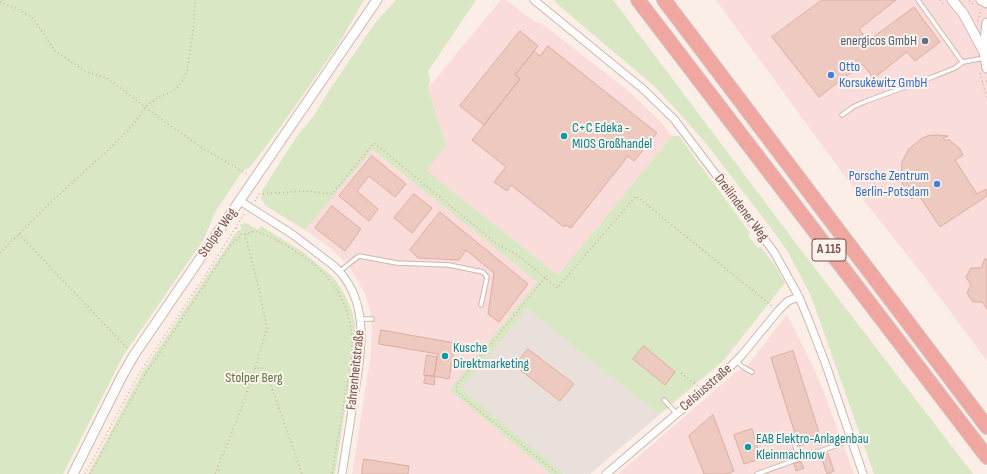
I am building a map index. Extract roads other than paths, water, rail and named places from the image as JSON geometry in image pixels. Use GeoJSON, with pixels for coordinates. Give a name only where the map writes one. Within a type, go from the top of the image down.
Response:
{"type":"FeatureCollection","features":[{"type":"Feature","properties":{"kind":"highway","name":"A 115"},"geometry":{"type":"LineString","coordinates":[[638,0],[987,457]]}},
{"type":"Feature","properties":{"kind":"highway","name":"A 115"},"geometry":{"type":"LineString","coordinates":[[664,0],[987,427]]}},
{"type":"Feature","properties":{"kind":"street","name":"Stolper Weg"},"geometry":{"type":"LineString","coordinates":[[73,474],[134,355],[377,0]]}},
{"type":"Feature","properties":{"kind":"street","name":"Dreilindener Weg"},"geometry":{"type":"LineString","coordinates":[[534,0],[643,89],[674,119],[774,252],[799,297],[826,366],[863,474]]}},
{"type":"Feature","properties":{"kind":"street"},"geometry":{"type":"LineString","coordinates":[[981,0],[987,3]]}},
{"type":"Feature","properties":{"kind":"street"},"geometry":{"type":"LineString","coordinates":[[949,3],[963,13],[987,68]]}},
{"type":"Feature","properties":{"kind":"street"},"geometry":{"type":"LineString","coordinates":[[982,56],[987,24]]}},
{"type":"Feature","properties":{"kind":"street","name":"Fahrenheitstraße"},"geometry":{"type":"LineString","coordinates":[[240,201],[292,234],[340,271],[348,283],[353,295],[361,319],[362,346],[342,474]]}},
{"type":"Feature","properties":{"kind":"street","name":"Celsiusstraße"},"geometry":{"type":"LineString","coordinates":[[606,474],[704,391],[736,361],[788,301],[799,297]]}},
{"type":"Feature","properties":{"kind":"lane"},"geometry":{"type":"LineString","coordinates":[[918,0],[963,62]]}},
{"type":"Feature","properties":{"kind":"lane"},"geometry":{"type":"LineString","coordinates":[[842,115],[853,107],[864,102],[936,78],[963,62],[982,56]]}},
{"type":"Feature","properties":{"kind":"lane"},"geometry":{"type":"LineString","coordinates":[[340,271],[359,256],[398,263],[450,265],[483,272],[487,277],[481,304]]}},
{"type":"Feature","properties":{"kind":"lane"},"geometry":{"type":"LineString","coordinates":[[361,319],[372,319]]}},
{"type":"Feature","properties":{"kind":"lane"},"geometry":{"type":"LineString","coordinates":[[736,361],[743,368],[752,372]]}},
{"type":"Feature","properties":{"kind":"lane"},"geometry":{"type":"LineString","coordinates":[[664,400],[677,414]]}},
{"type":"Feature","properties":{"kind":"lane"},"geometry":{"type":"LineString","coordinates":[[757,474],[851,440]]}},
{"type":"Feature","properties":{"kind":"lane"},"geometry":{"type":"LineString","coordinates":[[795,446],[800,459]]}},
{"type":"Feature","properties":{"kind":"place","name":"energicos GmbH"},"geometry":{"type":"Point","coordinates":[925,41]}},
{"type":"Feature","properties":{"kind":"place","name":"Otto Korsukéwitz GmbH"},"geometry":{"type":"Point","coordinates":[831,75]}},
{"type":"Feature","properties":{"kind":"place","name":"C+C Edeka - MIOS Großhandel"},"geometry":{"type":"Point","coordinates":[564,136]}},
{"type":"Feature","properties":{"kind":"place","name":"Porsche Zentrum Berlin-Potsdam"},"geometry":{"type":"Point","coordinates":[937,184]}},
{"type":"Feature","properties":{"kind":"place","name":"Kusche Direktmarketing"},"geometry":{"type":"Point","coordinates":[445,356]}},
{"type":"Feature","properties":{"kind":"place","name":"EAB Elektro-Anlagenbau Kleinmachnow"},"geometry":{"type":"Point","coordinates":[748,447]}},
{"type":"Feature","properties":{"kind":"park label","name":"Stolper Berg"},"geometry":{"type":"Point","coordinates":[254,378]}}]}
